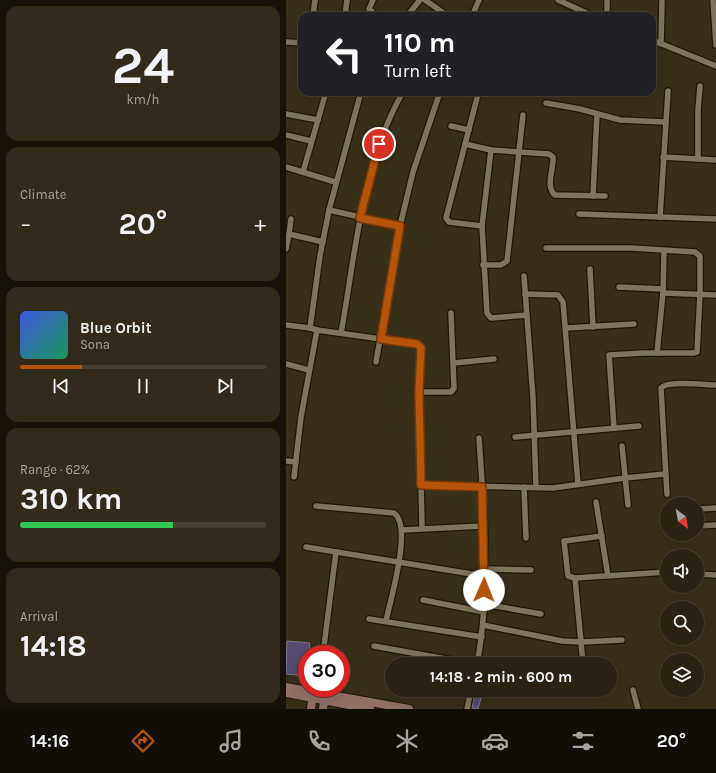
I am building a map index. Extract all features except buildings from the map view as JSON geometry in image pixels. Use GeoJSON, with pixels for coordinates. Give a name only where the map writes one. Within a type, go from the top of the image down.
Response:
{"type":"FeatureCollection","features":[{"type":"Feature","properties":{"kind":"main road"},"geometry":{"type":"LineString","coordinates":[[286,687],[298,690]]}},
{"type":"Feature","properties":{"kind":"main road"},"geometry":{"type":"LineString","coordinates":[[286,693],[298,693]]}},
{"type":"Feature","properties":{"kind":"main road"},"geometry":{"type":"LineString","coordinates":[[311,709],[317,697]]}},
{"type":"Feature","properties":{"kind":"main road"},"geometry":{"type":"LineString","coordinates":[[320,697],[323,709]]}},
{"type":"Feature","properties":{"kind":"main road"},"geometry":{"type":"LineString","coordinates":[[327,697],[352,707],[370,709]]}},
{"type":"Feature","properties":{"kind":"main road"},"geometry":{"type":"LineString","coordinates":[[337,697],[409,709]]}},
{"type":"Feature","properties":{"kind":"street"},"geometry":{"type":"LineString","coordinates":[[314,12],[315,0]]}},
{"type":"Feature","properties":{"kind":"street"},"geometry":{"type":"LineString","coordinates":[[346,12],[347,0]]}},
{"type":"Feature","properties":{"kind":"street"},"geometry":{"type":"LineString","coordinates":[[372,12],[369,10],[373,0]]}},
{"type":"Feature","properties":{"kind":"street"},"geometry":{"type":"LineString","coordinates":[[410,12],[420,0]]}},
{"type":"Feature","properties":{"kind":"street"},"geometry":{"type":"LineString","coordinates":[[425,0],[442,12]]}},
{"type":"Feature","properties":{"kind":"street"},"geometry":{"type":"LineString","coordinates":[[474,12],[479,0]]}},
{"type":"Feature","properties":{"kind":"street"},"geometry":{"type":"LineString","coordinates":[[558,0],[584,12]]}},
{"type":"Feature","properties":{"kind":"street"},"geometry":{"type":"LineString","coordinates":[[573,0],[573,7]]}},
{"type":"Feature","properties":{"kind":"street"},"geometry":{"type":"LineString","coordinates":[[607,0],[607,12]]}},
{"type":"Feature","properties":{"kind":"street"},"geometry":{"type":"LineString","coordinates":[[661,44],[662,0]]}},
{"type":"Feature","properties":{"kind":"street"},"geometry":{"type":"LineString","coordinates":[[713,0],[716,45]]}},
{"type":"Feature","properties":{"kind":"street"},"geometry":{"type":"LineString","coordinates":[[286,42],[298,43]]}},
{"type":"Feature","properties":{"kind":"street"},"geometry":{"type":"LineString","coordinates":[[656,42],[716,66]]}},
{"type":"Feature","properties":{"kind":"street"},"geometry":{"type":"LineString","coordinates":[[698,159],[698,110],[700,86]]}},
{"type":"Feature","properties":{"kind":"street"},"geometry":{"type":"LineString","coordinates":[[660,217],[668,91]]}},
{"type":"Feature","properties":{"kind":"street"},"geometry":{"type":"LineString","coordinates":[[303,172],[325,96]]}},
{"type":"Feature","properties":{"kind":"street"},"geometry":{"type":"LineString","coordinates":[[310,328],[322,242],[335,182],[360,96]]}},
{"type":"Feature","properties":{"kind":"street"},"geometry":{"type":"LineString","coordinates":[[341,333],[360,218],[379,144],[401,96]]}},
{"type":"Feature","properties":{"kind":"street"},"geometry":{"type":"LineString","coordinates":[[376,362],[400,226],[413,172],[439,96]]}},
{"type":"Feature","properties":{"kind":"street"},"geometry":{"type":"LineString","coordinates":[[478,96],[446,218],[449,222],[482,226]]}},
{"type":"Feature","properties":{"kind":"street"},"geometry":{"type":"LineString","coordinates":[[546,103],[580,109],[620,120],[665,122]]}},
{"type":"Feature","properties":{"kind":"street"},"geometry":{"type":"LineString","coordinates":[[286,114],[318,120]]}},
{"type":"Feature","properties":{"kind":"street"},"geometry":{"type":"LineString","coordinates":[[593,196],[597,114]]}},
{"type":"Feature","properties":{"kind":"street"},"geometry":{"type":"LineString","coordinates":[[483,265],[501,266],[507,261],[524,115]]}},
{"type":"Feature","properties":{"kind":"street"},"geometry":{"type":"LineString","coordinates":[[451,126],[469,130]]}},
{"type":"Feature","properties":{"kind":"street"},"geometry":{"type":"LineString","coordinates":[[286,136],[311,141]]}},
{"type":"Feature","properties":{"kind":"street"},"geometry":{"type":"LineString","coordinates":[[465,144],[491,150],[551,155],[553,161],[550,187],[555,195],[605,196]]}},
{"type":"Feature","properties":{"kind":"street"},"geometry":{"type":"LineString","coordinates":[[491,150],[482,226],[483,265],[488,317],[526,315]]}},
{"type":"Feature","properties":{"kind":"street"},"geometry":{"type":"LineString","coordinates":[[663,157],[716,160]]}},
{"type":"Feature","properties":{"kind":"street"},"geometry":{"type":"LineString","coordinates":[[286,167],[335,182]]}},
{"type":"Feature","properties":{"kind":"street"},"geometry":{"type":"LineString","coordinates":[[329,210],[400,226]]}},
{"type":"Feature","properties":{"kind":"street"},"geometry":{"type":"LineString","coordinates":[[579,214],[716,219]]}},
{"type":"Feature","properties":{"kind":"street"},"geometry":{"type":"LineString","coordinates":[[286,249],[291,219]]}},
{"type":"Feature","properties":{"kind":"street"},"geometry":{"type":"LineString","coordinates":[[289,234],[322,242]]}},
{"type":"Feature","properties":{"kind":"street"},"geometry":{"type":"LineString","coordinates":[[546,248],[632,248],[664,252],[678,251],[698,254],[700,259],[697,352],[612,355],[608,357],[614,428]]}},
{"type":"Feature","properties":{"kind":"street"},"geometry":{"type":"LineString","coordinates":[[657,353],[663,291],[664,252]]}},
{"type":"Feature","properties":{"kind":"street"},"geometry":{"type":"LineString","coordinates":[[590,269],[593,327]]}},
{"type":"Feature","properties":{"kind":"street"},"geometry":{"type":"LineString","coordinates":[[524,276],[535,436],[536,487]]}},
{"type":"Feature","properties":{"kind":"street"},"geometry":{"type":"LineString","coordinates":[[619,287],[716,295]]}},
{"type":"Feature","properties":{"kind":"street"},"geometry":{"type":"LineString","coordinates":[[525,294],[558,295],[564,302],[578,484]]}},
{"type":"Feature","properties":{"kind":"street"},"geometry":{"type":"LineString","coordinates":[[419,392],[453,391],[454,363],[451,313]]}},
{"type":"Feature","properties":{"kind":"street"},"geometry":{"type":"LineString","coordinates":[[566,328],[634,324]]}},
{"type":"Feature","properties":{"kind":"street"},"geometry":{"type":"LineString","coordinates":[[286,325],[419,346],[421,352],[419,392],[422,528]]}},
{"type":"Feature","properties":{"kind":"street"},"geometry":{"type":"LineString","coordinates":[[294,477],[309,370],[317,330]]}},
{"type":"Feature","properties":{"kind":"street"},"geometry":{"type":"LineString","coordinates":[[454,363],[494,359]]}},
{"type":"Feature","properties":{"kind":"street"},"geometry":{"type":"LineString","coordinates":[[286,364],[309,370]]}},
{"type":"Feature","properties":{"kind":"street"},"geometry":{"type":"LineString","coordinates":[[667,494],[661,394],[662,386],[678,384],[716,385]]}},
{"type":"Feature","properties":{"kind":"street"},"geometry":{"type":"LineString","coordinates":[[515,437],[639,426]]}},
{"type":"Feature","properties":{"kind":"street"},"geometry":{"type":"LineString","coordinates":[[478,657],[482,636],[484,612],[482,487],[479,438]]}},
{"type":"Feature","properties":{"kind":"street"},"geometry":{"type":"LineString","coordinates":[[622,446],[628,505]]}},
{"type":"Feature","properties":{"kind":"street"},"geometry":{"type":"LineString","coordinates":[[286,461],[296,462]]}},
{"type":"Feature","properties":{"kind":"street"},"geometry":{"type":"LineString","coordinates":[[421,485],[557,488],[578,484],[665,474]]}},
{"type":"Feature","properties":{"kind":"street"},"geometry":{"type":"LineString","coordinates":[[524,487],[526,538]]}},
{"type":"Feature","properties":{"kind":"street"},"geometry":{"type":"LineString","coordinates":[[596,502],[608,576]]}},
{"type":"Feature","properties":{"kind":"street"},"geometry":{"type":"LineString","coordinates":[[316,506],[394,514],[398,517],[402,530],[399,563],[386,621]]}},
{"type":"Feature","properties":{"kind":"street"},"geometry":{"type":"LineString","coordinates":[[704,508],[716,508]]}},
{"type":"Feature","properties":{"kind":"street"},"geometry":{"type":"LineString","coordinates":[[704,526],[716,525]]}},
{"type":"Feature","properties":{"kind":"street"},"geometry":{"type":"LineString","coordinates":[[402,530],[483,526]]}},
{"type":"Feature","properties":{"kind":"street"},"geometry":{"type":"LineString","coordinates":[[602,536],[564,541],[567,574],[569,577],[575,578],[660,572]]}},
{"type":"Feature","properties":{"kind":"street"},"geometry":{"type":"LineString","coordinates":[[306,547],[484,576]]}},
{"type":"Feature","properties":{"kind":"street"},"geometry":{"type":"LineString","coordinates":[[324,645],[336,552]]}},
{"type":"Feature","properties":{"kind":"street"},"geometry":{"type":"LineString","coordinates":[[484,569],[531,570]]}},
{"type":"Feature","properties":{"kind":"street"},"geometry":{"type":"LineString","coordinates":[[704,574],[716,574]]}},
{"type":"Feature","properties":{"kind":"street"},"geometry":{"type":"LineString","coordinates":[[575,578],[583,657]]}},
{"type":"Feature","properties":{"kind":"street"},"geometry":{"type":"LineString","coordinates":[[423,600],[484,612]]}},
{"type":"Feature","properties":{"kind":"street"},"geometry":{"type":"LineString","coordinates":[[484,604],[541,614]]}},
{"type":"Feature","properties":{"kind":"street"},"geometry":{"type":"LineString","coordinates":[[369,619],[482,636]]}},
{"type":"Feature","properties":{"kind":"street"},"geometry":{"type":"LineString","coordinates":[[483,624],[562,641],[582,642],[622,640]]}},
{"type":"Feature","properties":{"kind":"street"},"geometry":{"type":"LineString","coordinates":[[374,646],[436,657]]}},
{"type":"Feature","properties":{"kind":"street"},"geometry":{"type":"LineString","coordinates":[[633,690],[638,709]]}},
{"type":"Feature","properties":{"kind":"street"},"geometry":{"type":"LineString","coordinates":[[467,709],[470,697]]}},
{"type":"Feature","properties":{"kind":"route"},"geometry":{"type":"LineString","coordinates":[[379,144],[360,218],[400,226],[381,339],[417,344],[421,348],[419,392],[421,485],[482,487],[484,590]]}}]}
